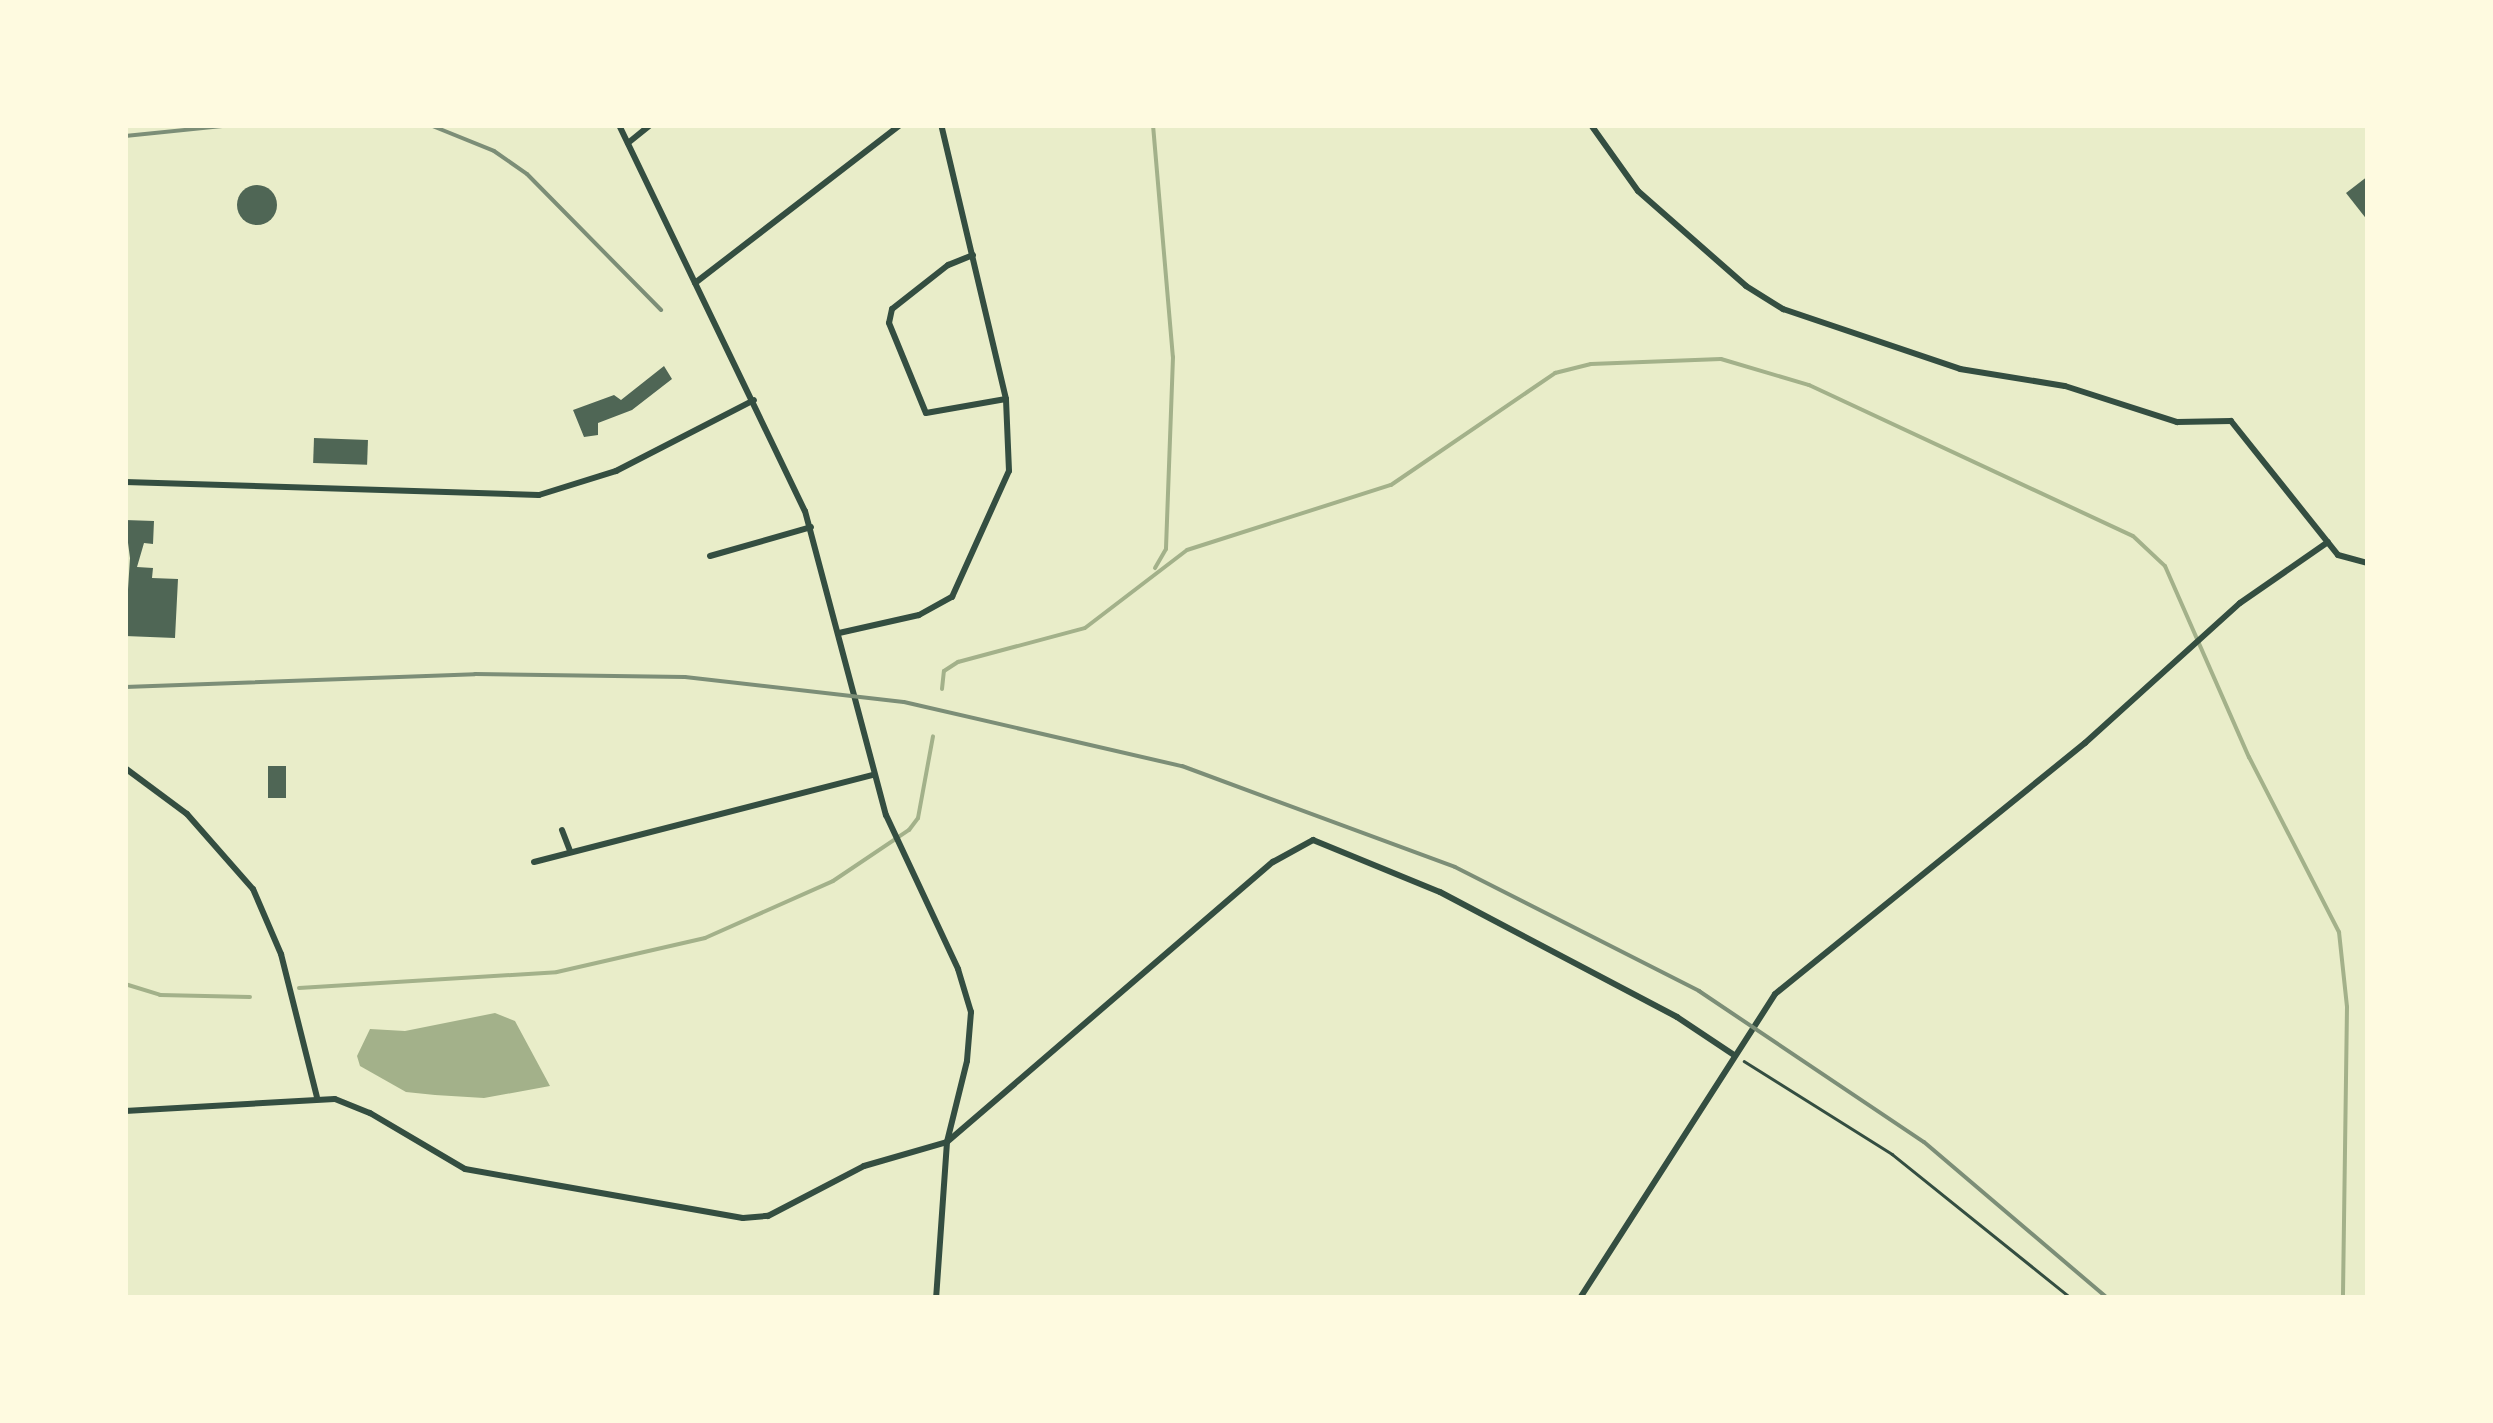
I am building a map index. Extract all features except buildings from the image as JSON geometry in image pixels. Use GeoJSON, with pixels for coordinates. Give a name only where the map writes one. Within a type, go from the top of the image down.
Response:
{"type":"FeatureCollection","features":[{"type":"Feature","properties":{"kind":"street"},"geometry":{"type":"LineString","coordinates":[[619,125],[754,400],[811,527],[886,815],[958,969],[971,1012],[967,1060],[947,1142],[936,1298]]}},
{"type":"Feature","properties":{"kind":"street"},"geometry":{"type":"LineString","coordinates":[[628,143],[650,125]]}},
{"type":"Feature","properties":{"kind":"street"},"geometry":{"type":"LineString","coordinates":[[695,283],[900,125]]}},
{"type":"Feature","properties":{"kind":"street"},"geometry":{"type":"LineString","coordinates":[[840,633],[932,611],[956,593],[1008,471],[1006,400],[941,125]]}},
{"type":"Feature","properties":{"kind":"street"},"geometry":{"type":"LineString","coordinates":[[1592,125],[1638,191],[1774,304],[1960,369],[2064,386],[2180,423],[2231,420],[2342,558],[2368,562]]}},
{"type":"Feature","properties":{"kind":"street"},"geometry":{"type":"LineString","coordinates":[[973,255],[948,264],[892,309],[888,323],[926,413],[1006,400]]}},
{"type":"Feature","properties":{"kind":"street"},"geometry":{"type":"LineString","coordinates":[[125,482],[528,497],[616,471],[754,400]]}},
{"type":"Feature","properties":{"kind":"street"},"geometry":{"type":"LineString","coordinates":[[710,556],[811,527]]}},
{"type":"Feature","properties":{"kind":"street"},"geometry":{"type":"LineString","coordinates":[[1580,1298],[1769,1002],[2086,743],[2188,647],[2328,542]]}},
{"type":"Feature","properties":{"kind":"street"},"geometry":{"type":"LineString","coordinates":[[125,768],[187,814],[253,889],[281,954],[317,1097]]}},
{"type":"Feature","properties":{"kind":"street"},"geometry":{"type":"LineString","coordinates":[[534,862],[874,774]]}},
{"type":"Feature","properties":{"kind":"street"},"geometry":{"type":"LineString","coordinates":[[562,830],[570,851]]}},
{"type":"Feature","properties":{"kind":"street"},"geometry":{"type":"LineString","coordinates":[[125,1111],[317,1097],[349,1102],[465,1169],[744,1218],[768,1216],[864,1166],[947,1142],[1272,862],[1313,840],[1440,892],[1677,1017],[1734,1056]]}},
{"type":"Feature","properties":{"kind":"path"},"geometry":{"type":"LineString","coordinates":[[1734,1056],[1892,1154],[2071,1298]]}},
{"type":"Feature","properties":{"kind":"shaded area"},"geometry":{"type":"Polygon","coordinates":[[[495,1013],[515,1021],[550,1086],[484,1098],[406,1092],[360,1066],[357,1056],[370,1029],[405,1031],[495,1013]]]}},
{"type":"Feature","properties":{"kind":"waterway"},"geometry":{"type":"LineString","coordinates":[[1153,125],[1173,357],[1166,549],[1155,568]]}},
{"type":"Feature","properties":{"kind":"waterway"},"geometry":{"type":"LineString","coordinates":[[942,689],[944,671],[958,662],[1085,628],[1187,550],[1391,485],[1555,373],[1591,364],[1721,359],[1809,385],[2133,536],[2165,566],[2249,757],[2339,932],[2347,1007],[2343,1298]]}},
{"type":"Feature","properties":{"kind":"waterway"},"geometry":{"type":"LineString","coordinates":[[299,988],[557,972],[705,938],[833,881],[909,830],[918,818],[933,736]]}},
{"type":"Feature","properties":{"kind":"waterway"},"geometry":{"type":"LineString","coordinates":[[125,984],[160,995],[250,997]]}},
{"type":"Feature","properties":{"kind":"railway"},"geometry":{"type":"LineString","coordinates":[[125,136],[234,125]]}},
{"type":"Feature","properties":{"kind":"railway"},"geometry":{"type":"LineString","coordinates":[[430,125],[494,151],[527,174],[661,310]]}},
{"type":"Feature","properties":{"kind":"railway"},"geometry":{"type":"LineString","coordinates":[[125,687],[475,674],[685,677],[904,702],[1182,766],[1455,867],[1699,991],[1924,1142],[2107,1298]]}}]}
